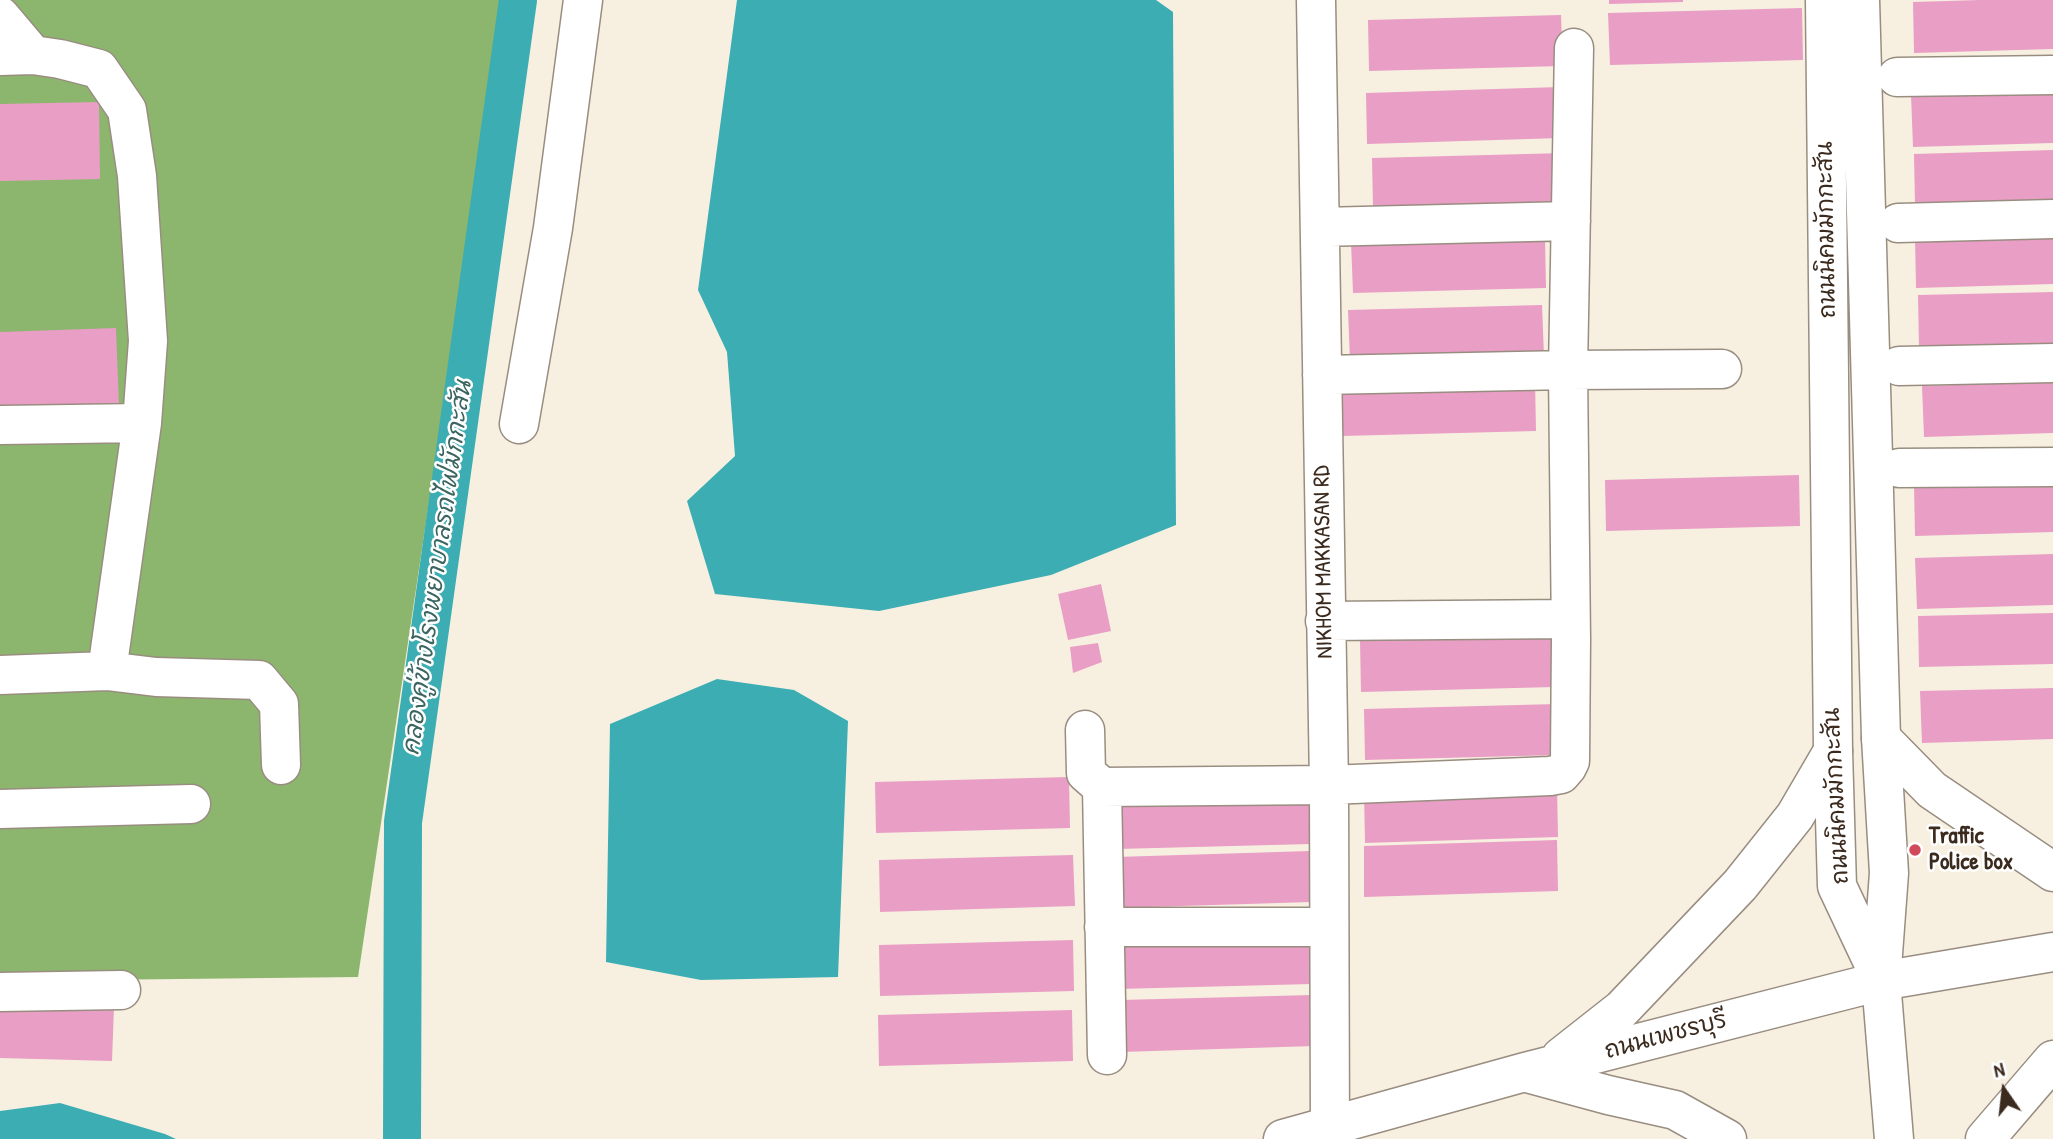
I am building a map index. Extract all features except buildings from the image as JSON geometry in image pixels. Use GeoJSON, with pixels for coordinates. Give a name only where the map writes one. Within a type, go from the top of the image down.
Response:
{"type":"FeatureCollection","features":[{"type":"Feature","properties":{"kind":"street"},"geometry":{"type":"LineString","coordinates":[[519,424],[554,228],[583,0]]}},
{"type":"Feature","properties":{"kind":"street","name":"NIKHOM MAKKASAN RD"},"geometry":{"type":"LineString","coordinates":[[1316,0],[1329,785],[1330,1132]]}},
{"type":"Feature","properties":{"kind":"street","name":"ถนนนิคมมักกะสัน"},"geometry":{"type":"LineString","coordinates":[[1825,0],[1833,751],[1837,886],[1881,981]]}},
{"type":"Feature","properties":{"kind":"street","name":"ถนนนิคมมักกะสัน"},"geometry":{"type":"LineString","coordinates":[[1860,0],[1881,738],[1889,873],[1881,981]]}},
{"type":"Feature","properties":{"kind":"street"},"geometry":{"type":"LineString","coordinates":[[0,16],[16,55],[60,59],[99,69],[127,110],[137,176],[148,341],[142,423],[107,671]]}},
{"type":"Feature","properties":{"kind":"street"},"geometry":{"type":"LineString","coordinates":[[1085,730],[1086,773],[1102,787],[1329,785],[1550,776],[1561,774],[1567,767],[1570,761],[1570,619],[1567,370],[1574,48]]}},
{"type":"Feature","properties":{"kind":"street"},"geometry":{"type":"LineString","coordinates":[[1897,77],[2053,75]]}},
{"type":"Feature","properties":{"kind":"street"},"geometry":{"type":"LineString","coordinates":[[1898,223],[2053,219]]}},
{"type":"Feature","properties":{"kind":"street"},"geometry":{"type":"LineString","coordinates":[[1320,227],[1571,222]]}},
{"type":"Feature","properties":{"kind":"street"},"geometry":{"type":"LineString","coordinates":[[1899,366],[2053,363]]}},
{"type":"Feature","properties":{"kind":"street"},"geometry":{"type":"LineString","coordinates":[[1322,375],[1722,369]]}},
{"type":"Feature","properties":{"kind":"street"},"geometry":{"type":"LineString","coordinates":[[0,425],[142,423]]}},
{"type":"Feature","properties":{"kind":"street"},"geometry":{"type":"LineString","coordinates":[[1899,468],[2053,467]]}},
{"type":"Feature","properties":{"kind":"street"},"geometry":{"type":"LineString","coordinates":[[1325,621],[1570,619]]}},
{"type":"Feature","properties":{"kind":"street"},"geometry":{"type":"LineString","coordinates":[[0,675],[107,671],[156,677],[259,680],[279,704],[281,765]]}},
{"type":"Feature","properties":{"kind":"street"},"geometry":{"type":"LineString","coordinates":[[1881,738],[1932,790],[2053,872]]}},
{"type":"Feature","properties":{"kind":"street"},"geometry":{"type":"LineString","coordinates":[[1537,1070],[1622,1009],[1740,885],[1795,816],[1833,751]]}},
{"type":"Feature","properties":{"kind":"street"},"geometry":{"type":"LineString","coordinates":[[1102,787],[1107,1055]]}},
{"type":"Feature","properties":{"kind":"street"},"geometry":{"type":"LineString","coordinates":[[0,809],[191,804]]}},
{"type":"Feature","properties":{"kind":"street"},"geometry":{"type":"LineString","coordinates":[[1104,927],[1328,927]]}},
{"type":"Feature","properties":{"kind":"street","name":"ถนนเพชรบุรี"},"geometry":{"type":"LineString","coordinates":[[1283,1139],[1330,1132],[1537,1070],[1881,981],[2053,952]]}},
{"type":"Feature","properties":{"kind":"street"},"geometry":{"type":"LineString","coordinates":[[1881,981],[1894,1139]]}},
{"type":"Feature","properties":{"kind":"street"},"geometry":{"type":"LineString","coordinates":[[0,992],[121,989]]}},
{"type":"Feature","properties":{"kind":"street"},"geometry":{"type":"LineString","coordinates":[[1985,1139],[2053,1060]]}},
{"type":"Feature","properties":{"kind":"street"},"geometry":{"type":"LineString","coordinates":[[1537,1070],[1608,1095],[1675,1110],[1727,1139]]}},
{"type":"Feature","properties":{"kind":"green space"},"geometry":{"type":"Polygon","coordinates":[[[0,0],[504,0],[358,977],[0,981],[0,0]]]}},
{"type":"Feature","properties":{"kind":"water"},"geometry":{"type":"Polygon","coordinates":[[[737,0],[1156,0],[1173,12],[1176,525],[1051,575],[879,611],[715,594],[687,501],[735,456],[727,352],[698,290],[737,0]]]}},
{"type":"Feature","properties":{"kind":"water"},"geometry":{"type":"Polygon","coordinates":[[[717,679],[794,690],[848,721],[838,977],[701,980],[606,962],[610,724],[717,679]]]}},
{"type":"Feature","properties":{"kind":"water"},"geometry":{"type":"Polygon","coordinates":[[[60,1103],[176,1139],[0,1139],[0,1111],[60,1103]]]}},
{"type":"Feature","properties":{"kind":"waterway","name":"คลองคู่ข้างโรงพยาบาลรถไฟมักกะสัน"},"geometry":{"type":"LineString","coordinates":[[402,1139],[403,822],[518,0]]}},
{"type":"Feature","properties":{"kind":"place","name":"Traffic Police box"},"geometry":{"type":"Point","coordinates":[1915,850]}}]}
